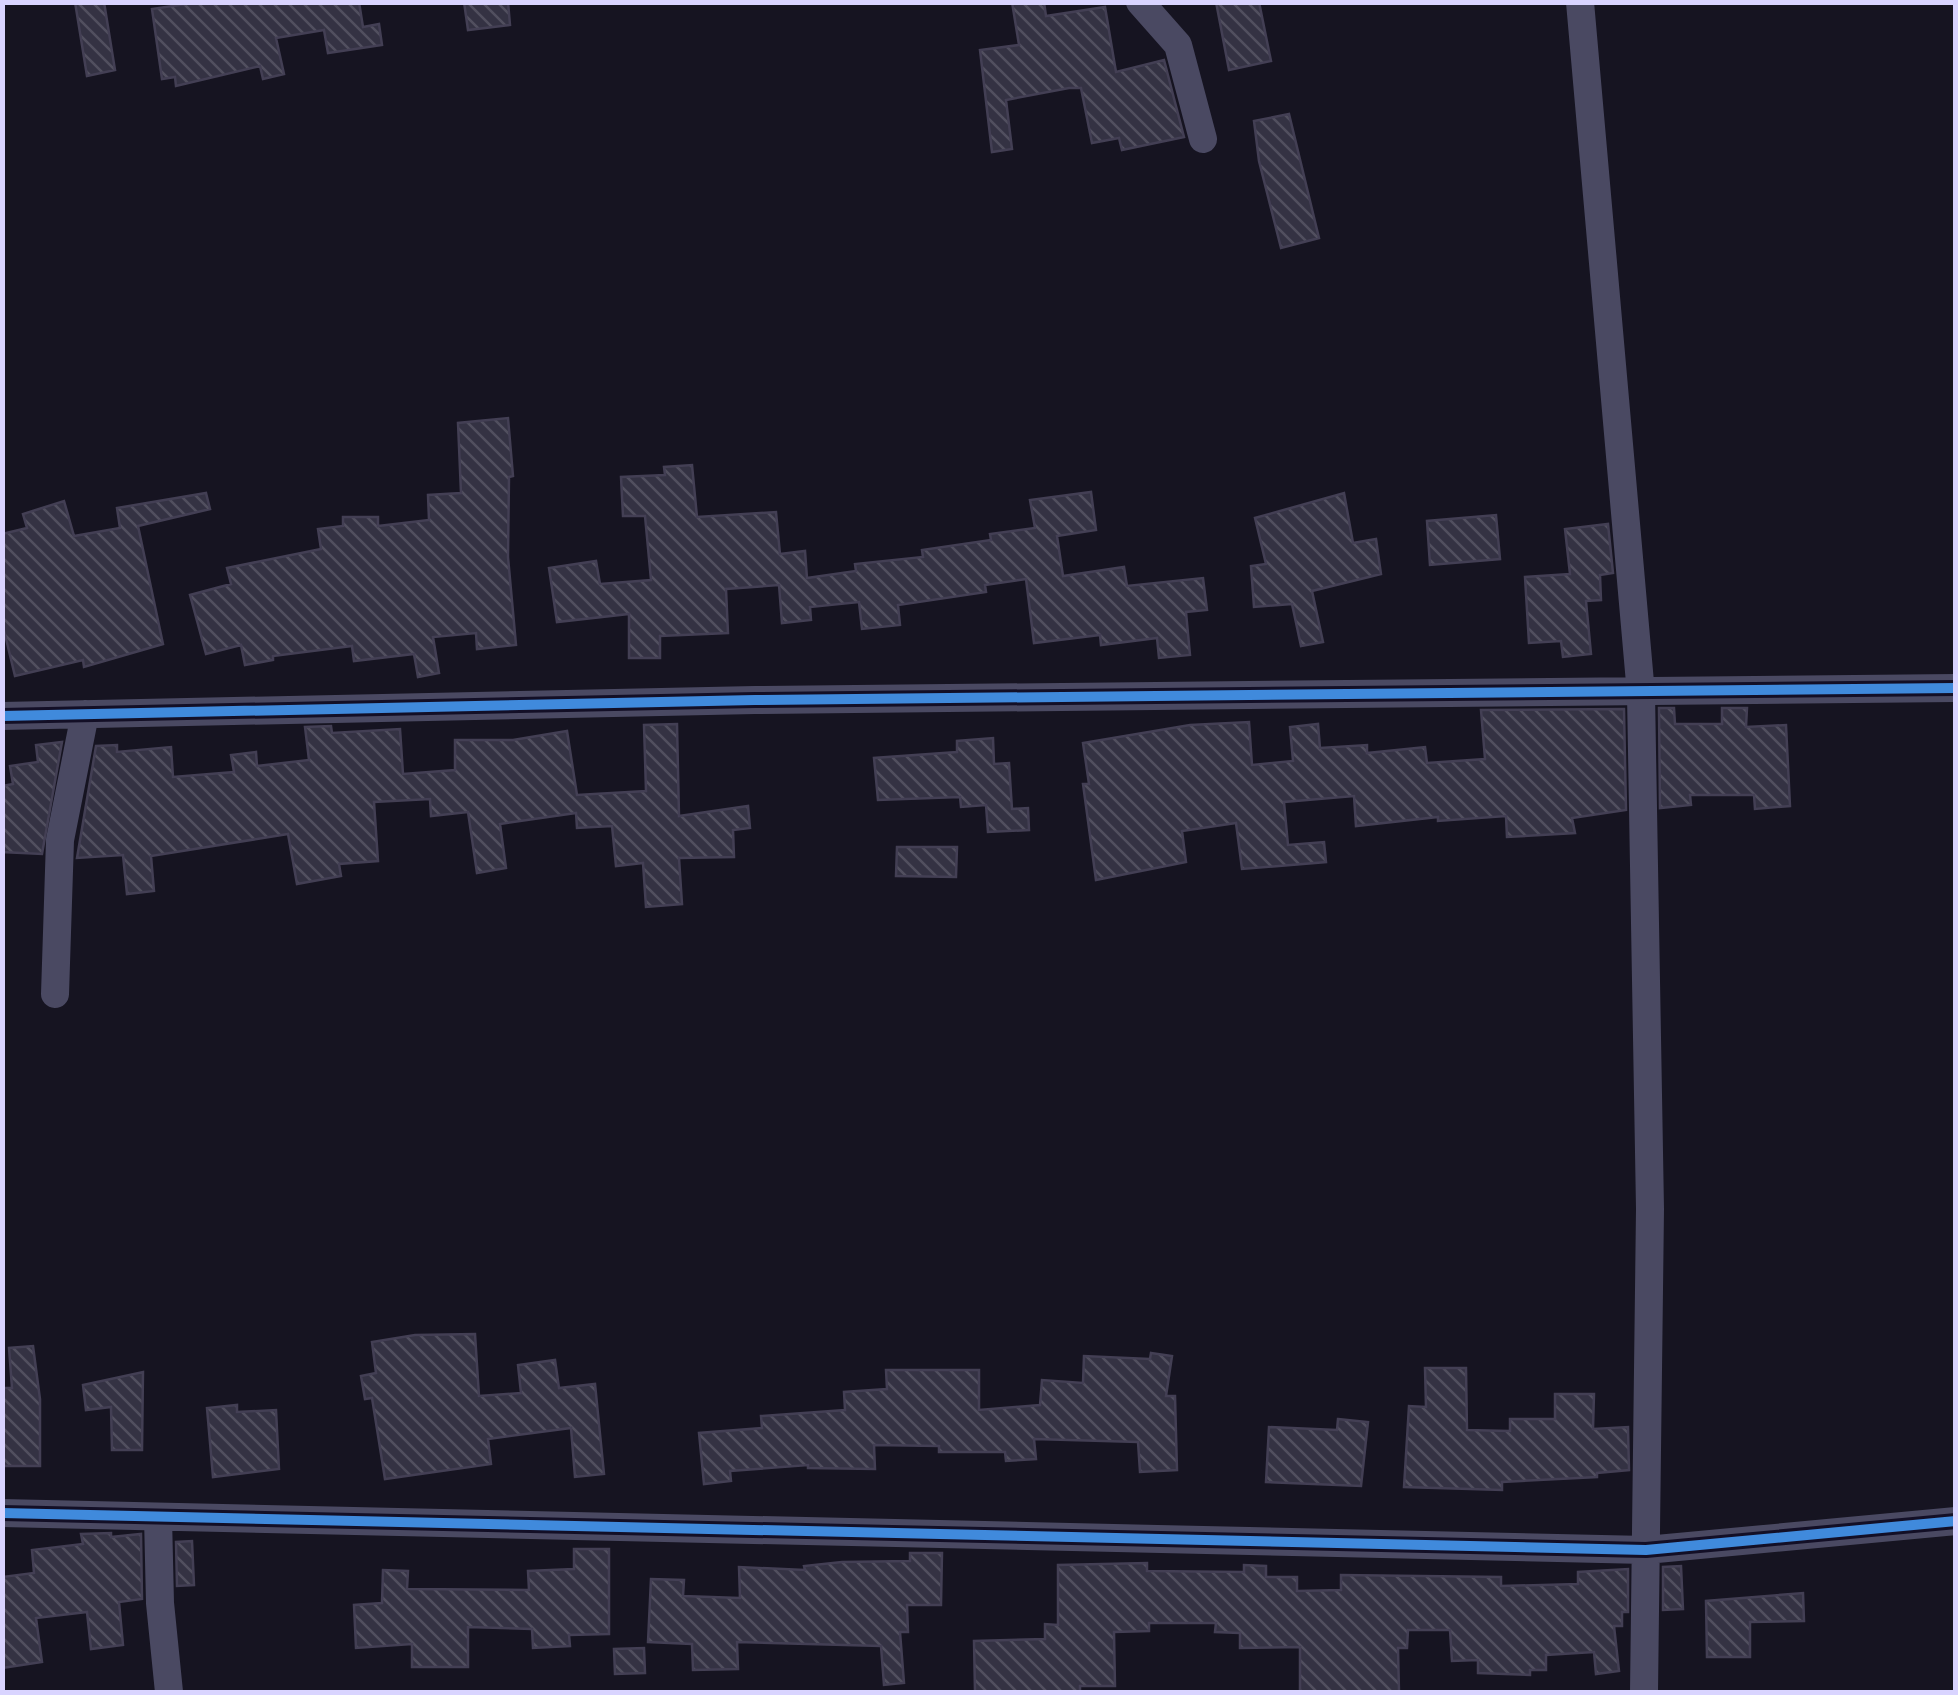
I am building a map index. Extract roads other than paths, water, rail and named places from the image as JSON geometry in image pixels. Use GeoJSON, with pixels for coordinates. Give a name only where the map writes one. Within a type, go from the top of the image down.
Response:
{"type":"FeatureCollection","features":[{"type":"Feature","properties":{"kind":"street"},"geometry":{"type":"LineString","coordinates":[[1140,2],[1178,45],[1202,139]]}},
{"type":"Feature","properties":{"kind":"street"},"geometry":{"type":"LineString","coordinates":[[1580,2],[1641,694],[1650,1209],[1644,1692]]}},
{"type":"Feature","properties":{"kind":"street"},"geometry":{"type":"LineString","coordinates":[[2,716],[774,700],[1956,688]]}},
{"type":"Feature","properties":{"kind":"street"},"geometry":{"type":"LineString","coordinates":[[55,994],[60,840],[82,746],[85,714]]}},
{"type":"Feature","properties":{"kind":"street"},"geometry":{"type":"LineString","coordinates":[[2,1513],[1646,1550],[1956,1522]]}},
{"type":"Feature","properties":{"kind":"street"},"geometry":{"type":"LineString","coordinates":[[158,1517],[160,1603],[169,1692]]}}]}
